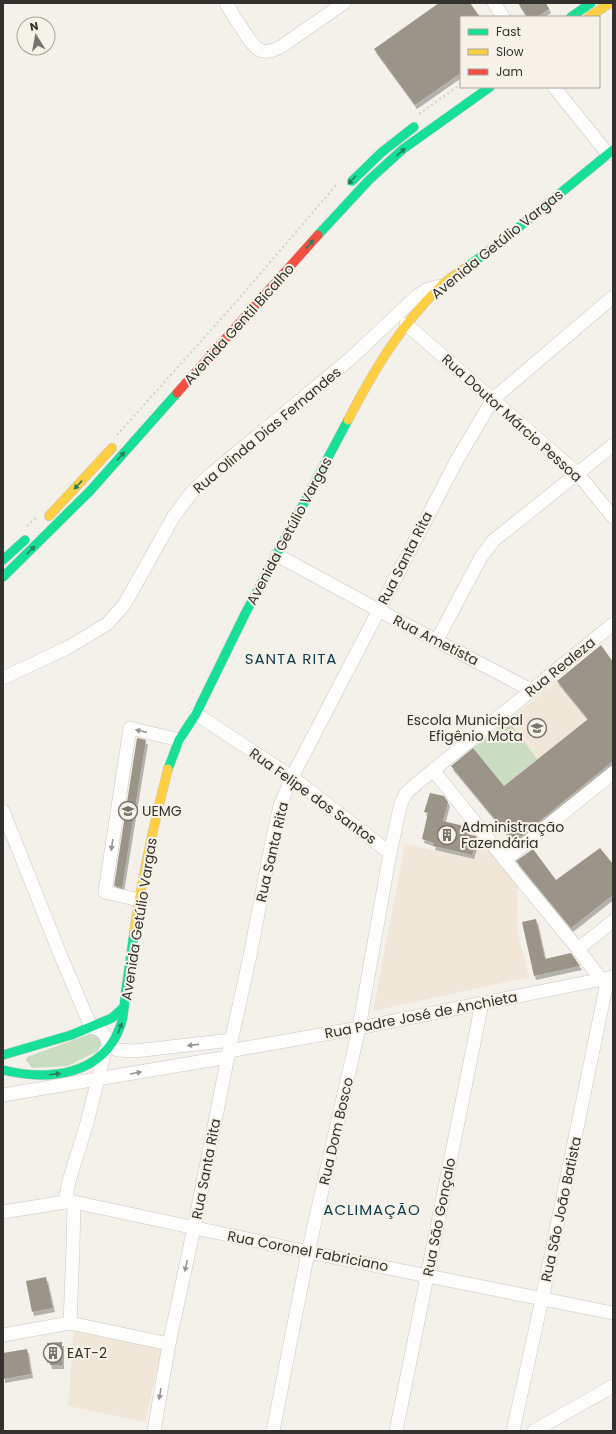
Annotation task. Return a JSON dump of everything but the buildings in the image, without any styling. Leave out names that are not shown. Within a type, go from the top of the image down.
[{"type":"street","points":[[226,3],[254,48],[266,52],[274,51],[282,46],[344,3]]},
{"type":"street","points":[[494,3],[502,16]]},
{"type":"street","points":[[572,16],[591,3]]},
{"type":"street","points":[[590,16],[610,3]]},
{"type":"street","name":"Avenida Gentil Bicalho","points":[[3,577],[90,491],[331,220],[369,180],[403,149],[489,88]]},
{"type":"street","points":[[555,88],[610,152]]},
{"type":"street","points":[[342,185],[419,118]]},
{"type":"street","name":"Avenida Getúlio Vargas","points":[[442,285],[497,245],[610,152]]},
{"type":"street","name":"Rua Olinda Dias Fernandes","points":[[3,678],[69,647],[107,624],[124,605],[174,516],[192,492],[210,475],[350,360],[407,316],[417,296],[428,289],[442,285]]},
{"type":"street","name":"Rua Santa Rita","points":[[154,1431],[169,1344],[280,806],[292,777],[378,610],[457,460],[493,399],[613,297]]},
{"type":"street","name":"Avenida Getúlio Vargas","points":[[3,1070],[30,1075],[55,1074],[86,1066],[101,1056],[116,1037],[122,1026],[139,900],[168,767],[179,740],[196,714],[245,614],[370,378],[407,316]]},
{"type":"street","name":"Rua Doutor Márcio Pessoa","points":[[407,316],[493,399],[578,474],[613,517]]},
{"type":"street","points":[[43,517],[116,440]]},
{"type":"street","points":[[438,640],[481,557],[494,540],[613,445]]},
{"type":"street","points":[[3,560],[27,532]]},
{"type":"street","name":"Rua Ametista","points":[[277,555],[531,690]]},
{"type":"street","name":"Rua Realeza","points":[[390,853],[401,803],[406,793],[613,624]]},
{"type":"street","name":"Rua Felipe dos Santos","points":[[196,714],[292,777],[390,853]]},
{"type":"street","points":[[139,900],[106,892],[130,728],[179,740]]},
{"type":"street","points":[[433,770],[608,985]]},
{"type":"street","points":[[505,860],[613,773]]},
{"type":"street","points":[[3,811],[60,954],[91,1026],[104,1032],[107,1036],[107,1048],[87,1123],[69,1181],[74,1248],[70,1323]]},
{"type":"street","name":"Rua Dom Bosco","points":[[273,1431],[308,1252],[359,1028],[390,853]]},
{"type":"street","points":[[578,948],[613,921]]},
{"type":"street","name":"Rua Padre José de Anchieta","points":[[3,1095],[98,1079],[230,1049],[359,1028],[482,1003],[608,985]]},
{"type":"street","name":"Rua São João Batista","points":[[513,1431],[608,985]]},
{"type":"street","name":"Rua São Gonçalo","points":[[396,1431],[482,1003]]},
{"type":"street","name":"Avenida Getúlio Vargas","points":[[3,1055],[71,1035],[112,1018],[124,1007]]},
{"type":"street","name":"Rua Padre José de Anchieta","points":[[107,1048],[135,1051],[230,1049]]},
{"type":"street","points":[[22,1050],[22,1062],[30,1075],[51,1088]]},
{"type":"street","name":"Rua Coronel Fabriciano","points":[[3,1212],[70,1202],[308,1252],[613,1313]]},
{"type":"street","points":[[3,1335],[70,1323],[169,1344]]},
{"type":"street","points":[[534,1431],[613,1386]]},
{"type":"path","points":[[419,118],[460,85]]},
{"type":"path","points":[[116,440],[236,302],[342,185]]},
{"type":"path","points":[[27,532],[43,517]]},
{"type":"shaded area","name":"Escola Municipal Efigênio Mota","points":[[557,681],[588,719],[504,786],[473,748]]},
{"type":"shaded area","points":[[477,837],[518,883],[517,929],[529,977],[373,1011],[405,844],[474,859]]},
{"type":"shaded area","points":[[74,1328],[162,1348],[145,1422],[68,1406]]},
{"type":"green space","points":[[508,720],[537,759],[504,786],[473,748]]},
{"type":"green space","points":[[95,1032],[101,1037],[102,1049],[68,1066],[32,1068],[26,1060],[27,1057]]},
{"type":"traffic: fast","points":[[572,16],[591,3]]},
{"type":"traffic: fast","points":[[318,235],[369,180],[403,149],[489,88]]},
{"type":"traffic: fast","points":[[352,181],[382,152],[414,127]]},
{"type":"traffic: fast","points":[[468,266],[497,245],[613,150]]},
{"type":"traffic: fast","points":[[3,577],[90,491],[177,393]]},
{"type":"traffic: fast","points":[[168,769],[179,740],[196,714],[245,614],[348,420]]},
{"type":"traffic: fast","points":[[3,560],[25,540]]},
{"type":"traffic: fast","points":[[3,1070],[38,1075],[55,1074],[72,1071],[87,1065],[100,1056],[112,1043],[120,1027],[123,1016],[134,933]]},
{"type":"traffic: fast","points":[[3,1055],[71,1035],[112,1018],[124,1007]]},
{"type":"traffic: slow","points":[[590,16],[610,3]]},
{"type":"traffic: slow","points":[[348,420],[367,384],[389,349],[413,316],[444,283],[468,266]]},
{"type":"traffic: slow","points":[[49,516],[112,448]]},
{"type":"traffic: slow","points":[[134,933],[149,851],[168,769]]},
{"type":"traffic: jam","points":[[177,393],[318,235]]},
{"type":"place","name":"Escola Municipal Efigênio Mota","points":[[537,728]]},
{"type":"place","name":"UEMG","points":[[128,811]]},
{"type":"place","name":"Administração Fazendária","points":[[447,835]]},
{"type":"place","name":"EAT-2","points":[[53,1353]]},
{"type":"district","name":"SANTA RITA","points":[[291,659]]},
{"type":"district","name":"ACLIMAÇÃO","points":[[372,1210]]}]
